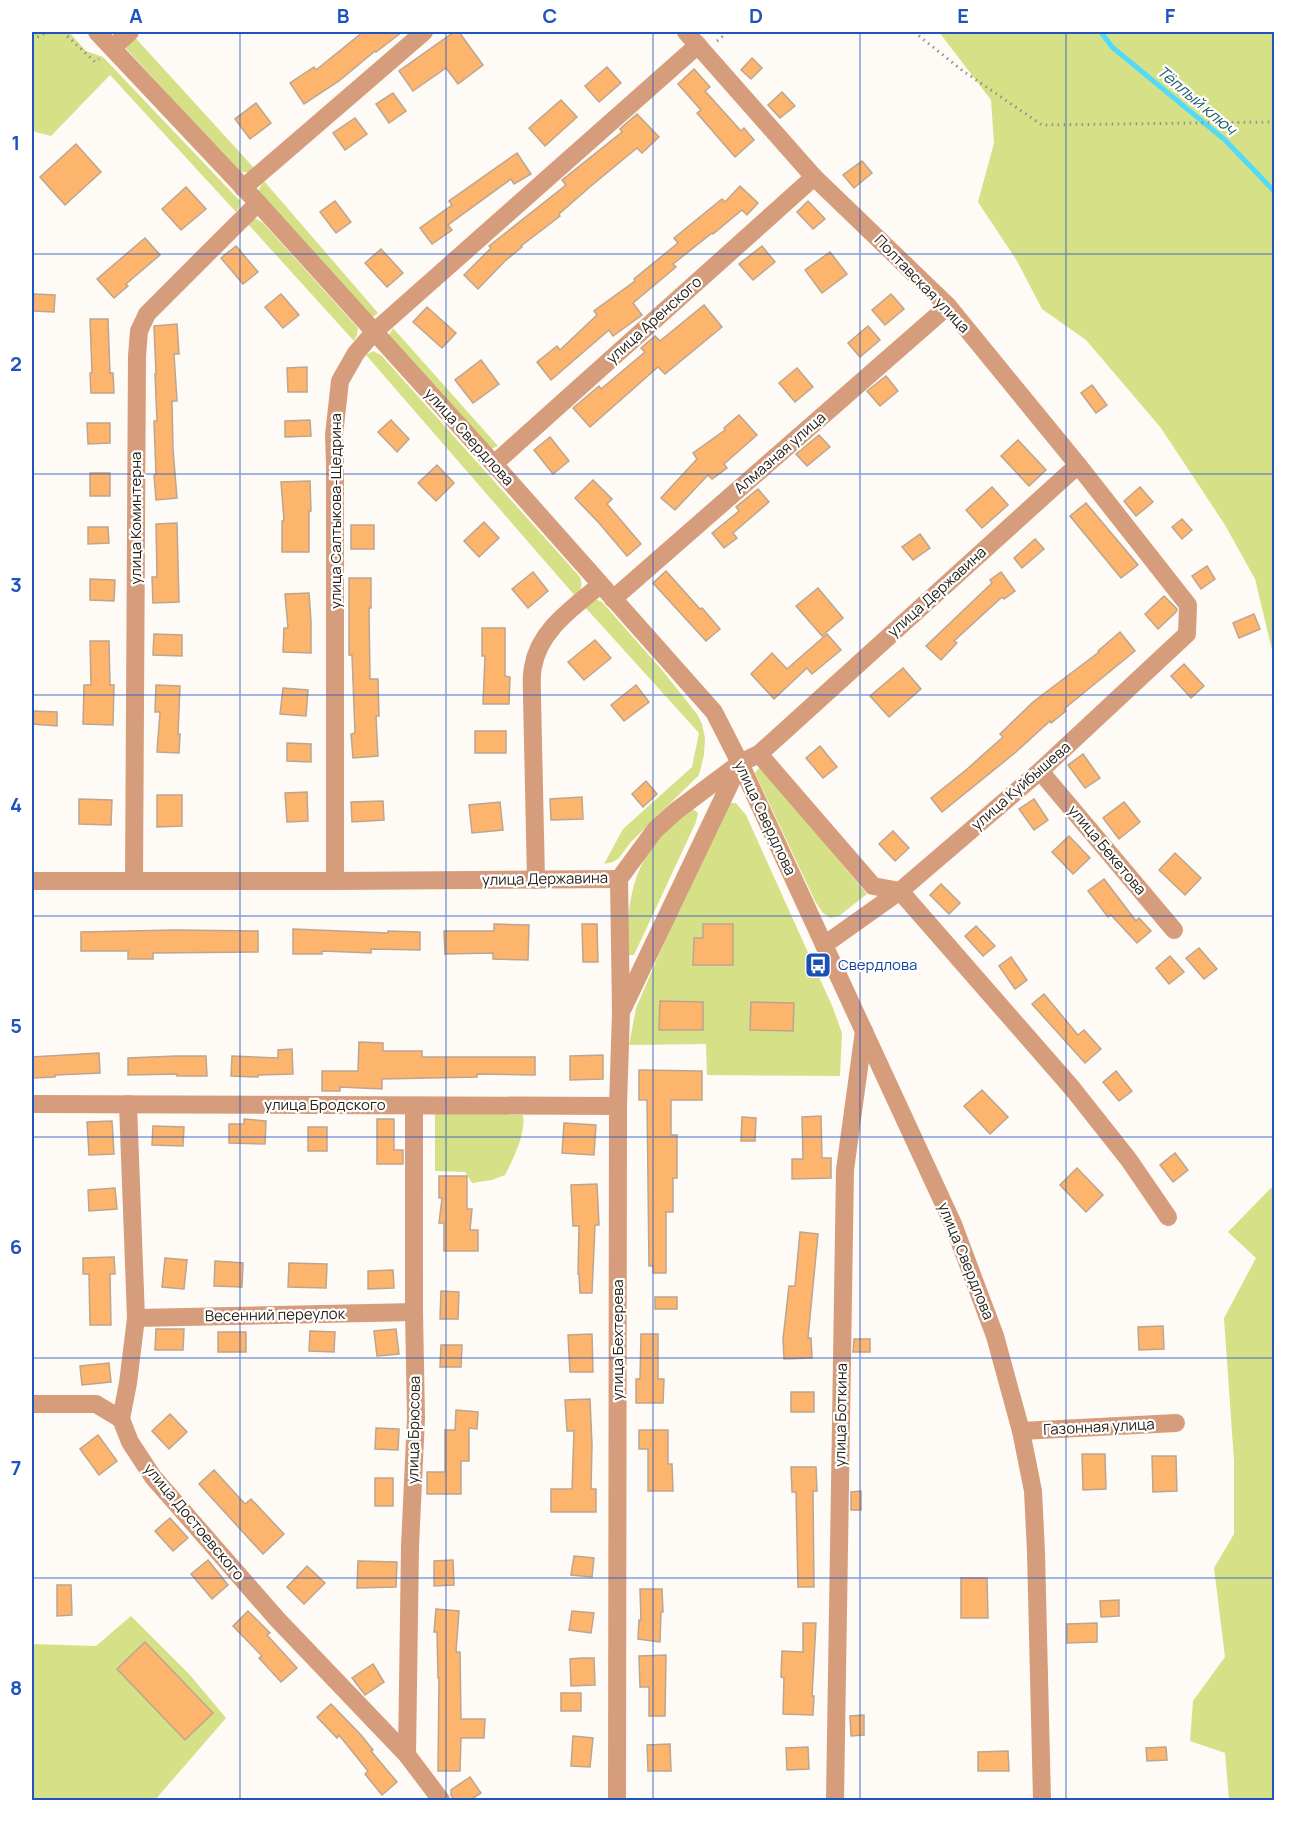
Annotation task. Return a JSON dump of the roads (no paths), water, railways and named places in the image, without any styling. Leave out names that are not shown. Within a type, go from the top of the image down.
[{"type":"street","name":"улица Свердлова","points":[[97,32],[258,203],[495,464],[714,712],[740,763],[957,1234],[995,1336],[1022,1431],[1033,1491],[1042,1800]]},
{"type":"street","points":[[112,48],[130,32]]},
{"type":"street","points":[[243,188],[424,32]]},
{"type":"street","name":"Полтавская улица","points":[[692,38],[814,177],[948,306],[1078,465],[1188,605]]},
{"type":"street","name":"улица Салтыкова-Щедрина","points":[[335,881],[334,435],[340,381],[356,353],[374,332],[692,38]]},
{"type":"street","name":"улица Аренского","points":[[495,464],[814,177]]},
{"type":"street","name":"улица Коминтерна","points":[[134,881],[139,331],[147,314],[258,203]]},
{"type":"street","name":"Алмазная улица","points":[[614,599],[948,306]]},
{"type":"street","name":"улица Державина","points":[[32,881],[619,879],[655,830],[676,811],[740,763],[759,754],[1078,465]]},
{"type":"street","points":[[536,880],[533,667],[541,642],[547,634],[559,620],[600,585]]},
{"type":"street","name":"улица Куйбышева","points":[[824,945],[900,891],[1040,771],[1187,634],[1188,605]]},
{"type":"street","points":[[759,754],[873,886],[900,891],[1072,1088],[1129,1160],[1168,1217]]},
{"type":"street","points":[[621,1012],[740,763]]},
{"type":"street","name":"улица Бекетова","points":[[1040,771],[1174,930]]},
{"type":"street","name":"улица Бехтерева","points":[[618,1800],[618,1106],[621,1012],[619,879]]},
{"type":"street","name":"улица Боткина","points":[[836,1800],[845,1170],[864,1031]]},
{"type":"street","name":"улица Бродского","points":[[32,1104],[618,1106]]},
{"type":"street","points":[[32,1404],[96,1404],[121,1419],[136,1318],[128,1104]]},
{"type":"street","name":"улица Брюсова","points":[[408,1755],[410,1546],[416,1418],[414,1106]]},
{"type":"street","name":"Весенний переулок","points":[[136,1318],[414,1312]]},
{"type":"street","name":"улица Достоевского","points":[[121,1419],[130,1442],[153,1477],[276,1619],[408,1755],[441,1800]]},
{"type":"street","name":"Газонная улица","points":[[1022,1431],[1176,1423]]},
{"type":"waterway","name":"Тёплый ключ","points":[[1101,32],[1112,47],[1225,140],[1274,191]]},
{"type":"place","name":"Свердлова","points":[[818,965]]}]
